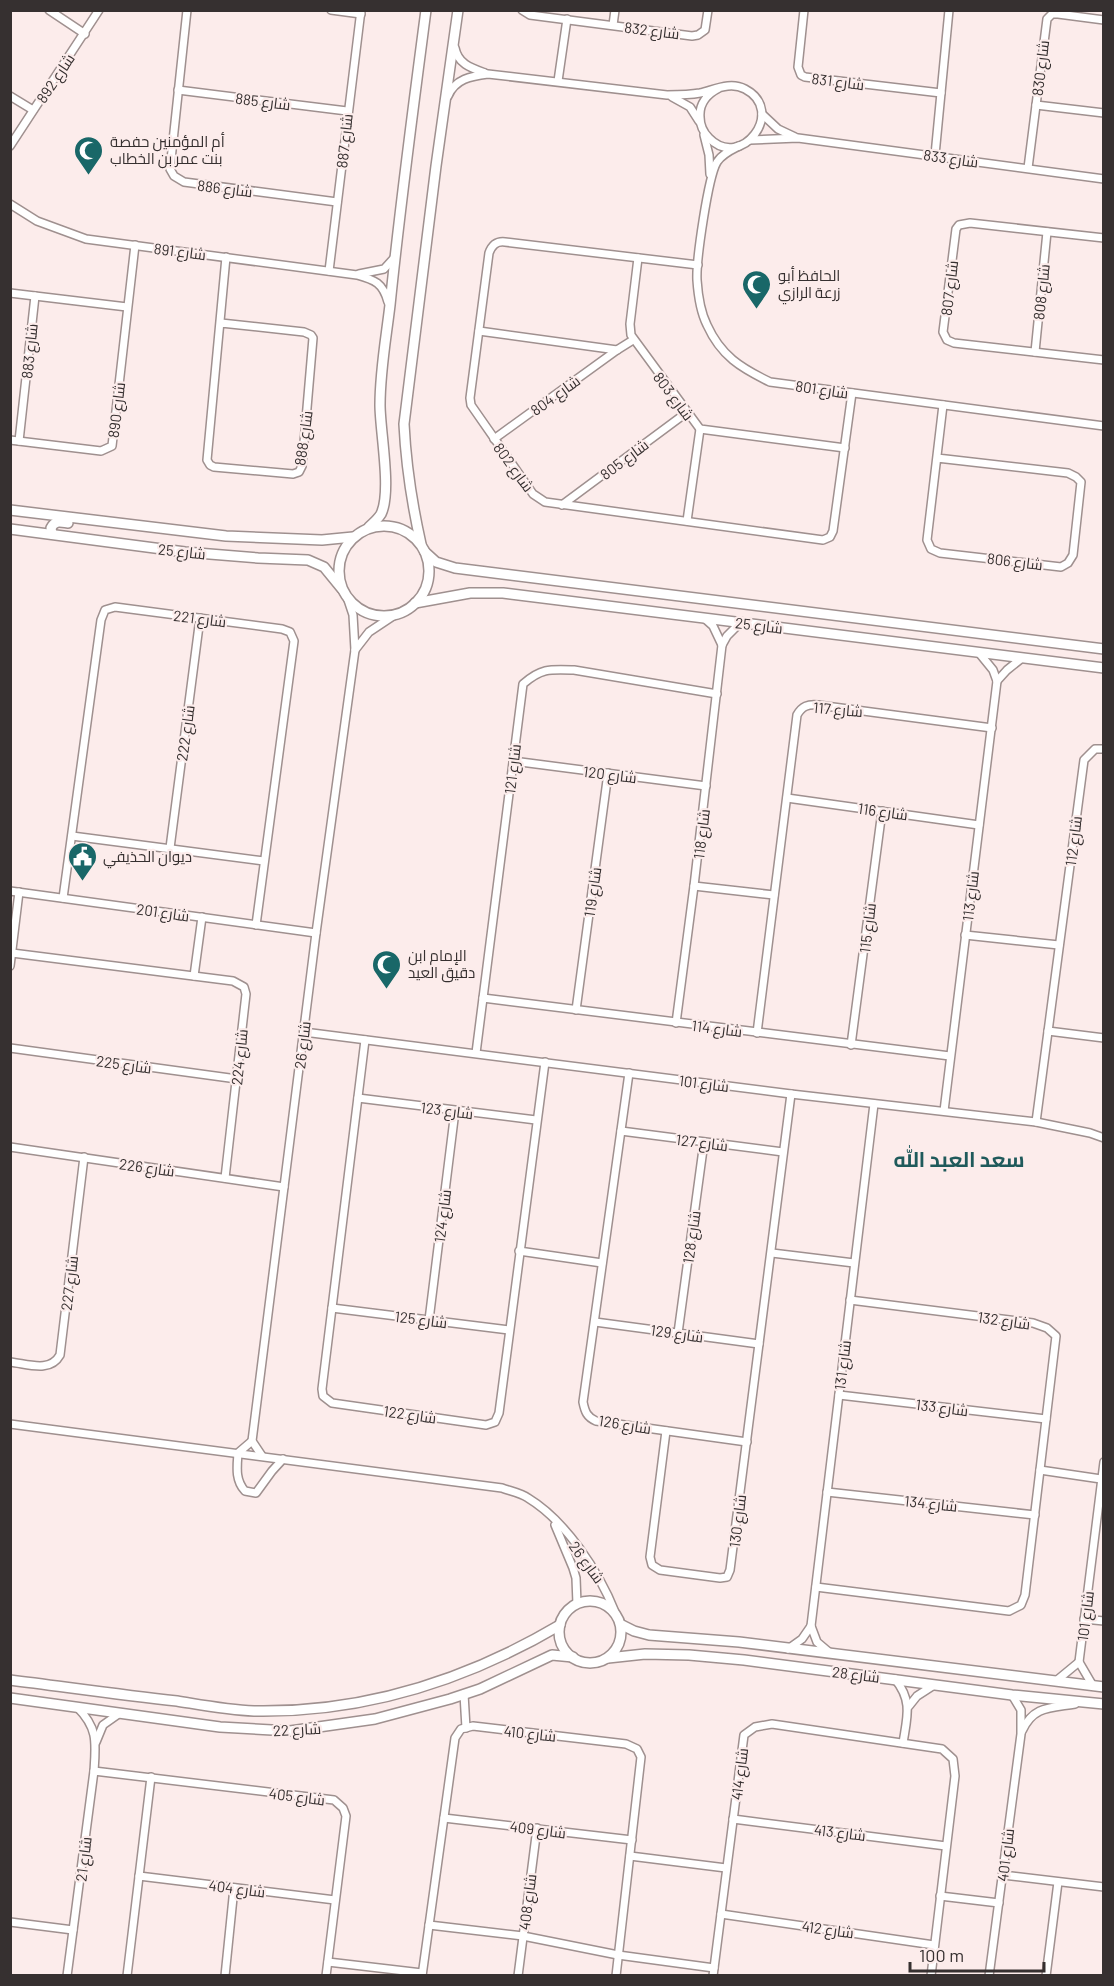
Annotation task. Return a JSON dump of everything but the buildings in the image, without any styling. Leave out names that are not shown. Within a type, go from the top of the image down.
[{"type":"street","points":[[50,10],[85,34]]},
{"type":"street","name":"شارع 892","points":[[10,147],[99,10]]},
{"type":"street","name":"شارع 886","points":[[187,10],[170,169],[174,176],[184,182],[337,202]]},
{"type":"street","points":[[331,10],[361,12]]},
{"type":"street","points":[[396,614],[382,616],[357,607],[344,593],[338,570],[342,552],[353,537],[369,527],[380,515],[384,506],[380,378],[426,10]]},
{"type":"street","points":[[355,650],[369,632],[416,603],[429,579],[429,565],[411,500],[404,424],[458,10]]},
{"type":"street","name":"شارع 832","points":[[522,10],[530,15],[698,35],[705,30],[708,10]]},
{"type":"street","name":"شارع 832","points":[[612,25],[615,10]]},
{"type":"street","name":"شارع 831","points":[[804,10],[798,67],[805,78],[941,93]]},
{"type":"street","points":[[934,155],[950,10]]},
{"type":"street","name":"شارع 887","points":[[329,271],[361,12]]},
{"type":"street","name":"شارع 830","points":[[1028,168],[1047,18],[1058,14],[1104,20]]},
{"type":"street","points":[[558,81],[567,19]]},
{"type":"street","points":[[454,38],[456,56],[466,66],[488,74]]},
{"type":"street","points":[[444,107],[456,83],[472,76],[488,74],[667,95],[693,94],[733,85],[747,90],[757,100],[762,114],[761,124],[750,141],[732,147],[718,144],[712,141],[690,107],[667,95]]},
{"type":"street","points":[[702,127],[699,117],[703,103],[707,96],[718,88]]},
{"type":"street","name":"شارع 885","points":[[178,90],[347,111]]},
{"type":"street","points":[[10,96],[33,110]]},
{"type":"street","name":"شارع 830","points":[[1036,105],[1104,113]]},
{"type":"street","name":"شارع 833","points":[[762,114],[778,129],[798,138]]},
{"type":"street","name":"شارع 801","points":[[702,127],[709,155],[710,183]]},
{"type":"street","name":"شارع 833","points":[[750,141],[798,138],[1104,179]]},
{"type":"street","name":"شارع 801","points":[[739,146],[721,157],[715,167],[710,183],[697,279],[700,303],[707,325],[721,349],[742,368],[770,382],[1104,426]]},
{"type":"street","name":"شارع 891","points":[[10,204],[38,221],[86,239],[357,274],[374,280],[385,290],[390,306]]},
{"type":"street","name":"شارع 807","points":[[1104,238],[970,223],[959,225],[956,229],[943,332],[947,340],[954,343],[1104,360]]},
{"type":"street","name":"شارع 808","points":[[1035,352],[1047,232]]},
{"type":"street","name":"شارع 802","points":[[698,265],[505,242],[495,244],[489,253],[470,398],[471,405],[533,494],[545,502],[823,540],[830,537],[833,531],[852,393]]},
{"type":"street","name":"شارع 890","points":[[10,440],[101,451],[112,446],[135,245]]},
{"type":"street","name":"شارع 888","points":[[220,323],[303,332],[310,334],[313,338],[302,466],[299,472],[292,474],[214,467],[208,463],[206,456],[226,257]]},
{"type":"street","name":"شارع 891","points":[[357,274],[384,269],[394,258]]},
{"type":"street","points":[[633,340],[630,324],[638,258]]},
{"type":"street","points":[[10,293],[127,307]]},
{"type":"street","name":"شارع 883","points":[[19,441],[35,296]]},
{"type":"street","points":[[479,331],[616,350]]},
{"type":"street","name":"شارع 804","points":[[494,440],[616,350],[633,340]]},
{"type":"street","name":"شارع 803","points":[[633,340],[699,429],[845,448]]},
{"type":"street","name":"شارع 806","points":[[937,458],[1068,473],[1076,477],[1081,482],[1073,555],[1068,563],[1061,567],[940,553],[931,549],[927,540],[943,405]]},
{"type":"street","name":"شارع 805","points":[[562,504],[686,412]]},
{"type":"street","points":[[687,521],[699,429]]},
{"type":"street","name":"شارع 25","points":[[10,510],[226,536],[322,540],[353,537]]},
{"type":"street","points":[[52,534],[51,528],[56,522],[141,533],[153,528]]},
{"type":"street","points":[[369,527],[388,525],[406,531],[423,548]]},
{"type":"street","name":"شارع 25","points":[[10,529],[185,552],[308,560],[324,567],[344,593]]},
{"type":"street","name":"شارع 25","points":[[423,548],[436,562],[455,568],[1104,649]]},
{"type":"street","name":"شارع 26","points":[[252,1441],[303,1032],[355,650],[353,615],[344,593]]},
{"type":"street","name":"شارع 25","points":[[416,603],[470,593],[503,593],[1104,668]]},
{"type":"street","name":"شارع 221","points":[[63,898],[102,614],[105,610],[115,607],[282,629],[293,636],[256,925]]},
{"type":"street","name":"شارع 222","points":[[170,848],[201,618]]},
{"type":"street","points":[[703,618],[713,626],[722,645]]},
{"type":"street","points":[[722,645],[727,636],[740,623]]},
{"type":"street","name":"شارع 118","points":[[676,1023],[722,645]]},
{"type":"street","points":[[980,654],[993,670],[997,681],[1022,658]]},
{"type":"street","name":"شارع 121","points":[[476,1053],[523,684],[535,673],[553,669],[574,670],[717,694]]},
{"type":"street","name":"شارع 113","points":[[944,1112],[997,681]]},
{"type":"street","name":"شارع 117","points":[[757,1033],[797,715],[801,709],[818,705],[992,728]]},
{"type":"street","name":"شارع 112","points":[[1036,1122],[1084,760],[1095,749],[1104,749]]},
{"type":"street","name":"شارع 120","points":[[513,761],[706,786]]},
{"type":"street","name":"شارع 119","points":[[576,1010],[608,773]]},
{"type":"street","name":"شارع 116","points":[[787,798],[979,825]]},
{"type":"street","name":"شارع 115","points":[[851,1045],[882,811]]},
{"type":"street","points":[[72,836],[264,861]]},
{"type":"street","points":[[694,886],[774,895]]},
{"type":"street","name":"شارع 201","points":[[10,891],[316,933]]},
{"type":"street","points":[[10,966],[20,892]]},
{"type":"street","points":[[194,976],[202,917]]},
{"type":"street","points":[[965,935],[1059,945]]},
{"type":"street","name":"شارع 224","points":[[12,953],[233,981],[244,987],[246,994],[225,1178]]},
{"type":"street","name":"شارع 114","points":[[483,998],[950,1056]]},
{"type":"street","points":[[1048,1031],[1104,1038]]},
{"type":"street","name":"شارع 101","points":[[303,1032],[791,1094],[1036,1122],[1104,1138]]},
{"type":"street","name":"شارع 122","points":[[365,1040],[322,1389],[323,1396],[332,1403],[486,1425],[495,1422],[499,1413],[545,1062]]},
{"type":"street","name":"شارع 225","points":[[10,1048],[237,1079]]},
{"type":"street","name":"شارع 126","points":[[629,1073],[583,1402],[587,1415],[596,1421],[747,1442]]},
{"type":"street","name":"شارع 130","points":[[666,1431],[651,1562],[655,1568],[724,1578],[730,1574],[791,1094]]},
{"type":"street","name":"شارع 123","points":[[358,1098],[536,1120]]},
{"type":"street","name":"شارع 131","points":[[811,1626],[874,1104]]},
{"type":"street","name":"شارع 124","points":[[429,1320],[455,1111]]},
{"type":"street","name":"شارع 127","points":[[621,1131],[783,1152]]},
{"type":"street","name":"شارع 128","points":[[678,1333],[704,1142]]},
{"type":"street","name":"شارع 226","points":[[10,1147],[284,1187]]},
{"type":"street","name":"شارع 227","points":[[10,1362],[46,1366],[57,1361],[60,1355],[84,1157]]},
{"type":"street","points":[[519,1251],[603,1263]]},
{"type":"street","points":[[772,1253],[854,1263]]},
{"type":"street","name":"شارع 132","points":[[816,1587],[1009,1611],[1021,1605],[1025,1595],[1035,1515],[1056,1336],[1047,1328],[1033,1323],[850,1300]]},
{"type":"street","name":"شارع 125","points":[[332,1308],[509,1330]]},
{"type":"street","name":"شارع 129","points":[[595,1322],[759,1344]]},
{"type":"street","name":"شارع 133","points":[[839,1395],[1046,1419]]},
{"type":"street","name":"شارع 26","points":[[10,1424],[502,1488],[527,1497],[552,1517],[583,1553],[605,1587],[615,1612]]},
{"type":"street","points":[[262,1456],[252,1441],[238,1453],[239,1483],[245,1491],[253,1493],[259,1490],[283,1459]]},
{"type":"street","name":"شارع 101","points":[[1093,1686],[1079,1662],[1104,1462]]},
{"type":"street","points":[[1040,1470],[1101,1479]]},
{"type":"street","name":"شارع 134","points":[[827,1492],[1035,1515]]},
{"type":"street","name":"شارع 26","points":[[552,1517],[576,1578],[577,1604]]},
{"type":"street","points":[[591,1601],[604,1604],[615,1612],[621,1625],[621,1639],[615,1652],[608,1658],[591,1663],[577,1660],[566,1652],[560,1639],[560,1625],[566,1612],[577,1604],[591,1601]]},
{"type":"street","points":[[1084,1619],[1104,1622]]},
{"type":"street","name":"شارع 22","points":[[10,1680],[243,1710],[289,1710],[329,1706],[366,1701],[443,1681],[480,1667],[560,1625]]},
{"type":"street","name":"شارع 28","points":[[621,1625],[634,1632],[649,1635],[739,1642],[1104,1687]]},
{"type":"street","points":[[788,1649],[802,1639],[811,1626]]},
{"type":"street","points":[[811,1626],[818,1642],[832,1654]]},
{"type":"street","name":"شارع 28","points":[[608,1658],[645,1654],[744,1660],[1012,1695],[1104,1704]]},
{"type":"street","name":"شارع 22","points":[[10,1698],[220,1727],[290,1731],[375,1719],[464,1694],[552,1655],[573,1658]]},
{"type":"street","name":"شارع 101","points":[[1055,1682],[1079,1662]]},
{"type":"street","points":[[895,1679],[903,1689],[909,1706],[903,1743]]},
{"type":"street","points":[[909,1706],[917,1696],[935,1684]]},
{"type":"street","points":[[328,1962],[422,1974],[455,1738],[461,1729],[466,1728],[464,1694]]},
{"type":"street","name":"شارع 401","points":[[989,1976],[1021,1734],[1021,1710],[1012,1695]]},
{"type":"street","points":[[1021,1734],[1026,1722],[1033,1714],[1041,1710],[1086,1702]]},
{"type":"street","name":"شارع 21","points":[[67,1976],[96,1742],[93,1727],[76,1706]]},
{"type":"street","points":[[96,1742],[104,1725],[122,1712]]},
{"type":"street","name":"شارع 414","points":[[713,1972],[744,1735],[756,1727],[772,1725],[942,1749],[953,1759],[955,1776],[931,1976]]},
{"type":"street","name":"شارع 410","points":[[466,1728],[473,1726],[626,1743],[637,1749],[641,1757],[616,1976]]},
{"type":"street","name":"شارع 405","points":[[94,1771],[334,1800],[343,1808],[346,1816],[326,1976]]},
{"type":"street","points":[[127,1976],[151,1777]]},
{"type":"street","name":"شارع 409","points":[[444,1818],[632,1840]]},
{"type":"street","name":"شارع 413","points":[[733,1819],[946,1846]]},
{"type":"street","name":"شارع 408","points":[[518,1976],[537,1828]]},
{"type":"street","points":[[630,1856],[726,1868]]},
{"type":"street","points":[[1003,1875],[1104,1887]]},
{"type":"street","name":"شارع 404","points":[[139,1876],[335,1900]]},
{"type":"street","points":[[1046,1976],[1058,1882]]},
{"type":"street","points":[[225,1976],[234,1888]]},
{"type":"street","points":[[940,1896],[999,1903]]},
{"type":"street","name":"شارع 412","points":[[721,1914],[934,1945]]},
{"type":"street","points":[[10,1922],[73,1930]]},
{"type":"street","points":[[429,1925],[523,1936],[713,1972]]},
{"type":"place","name":"أم المؤمنين حفصة بنت عمر بن الخطاب","points":[[89,176]]},
{"type":"place","name":"الحافظ أبو زرعة الرازي","points":[[757,310]]},
{"type":"place","name":"ديوان الحذيفي","points":[[82,882]]},
{"type":"place","name":"الإمام ابن دقيق العيد","points":[[387,990]]},
{"type":"district","name":"سعد العبد الله","points":[[959,1158]]}]
